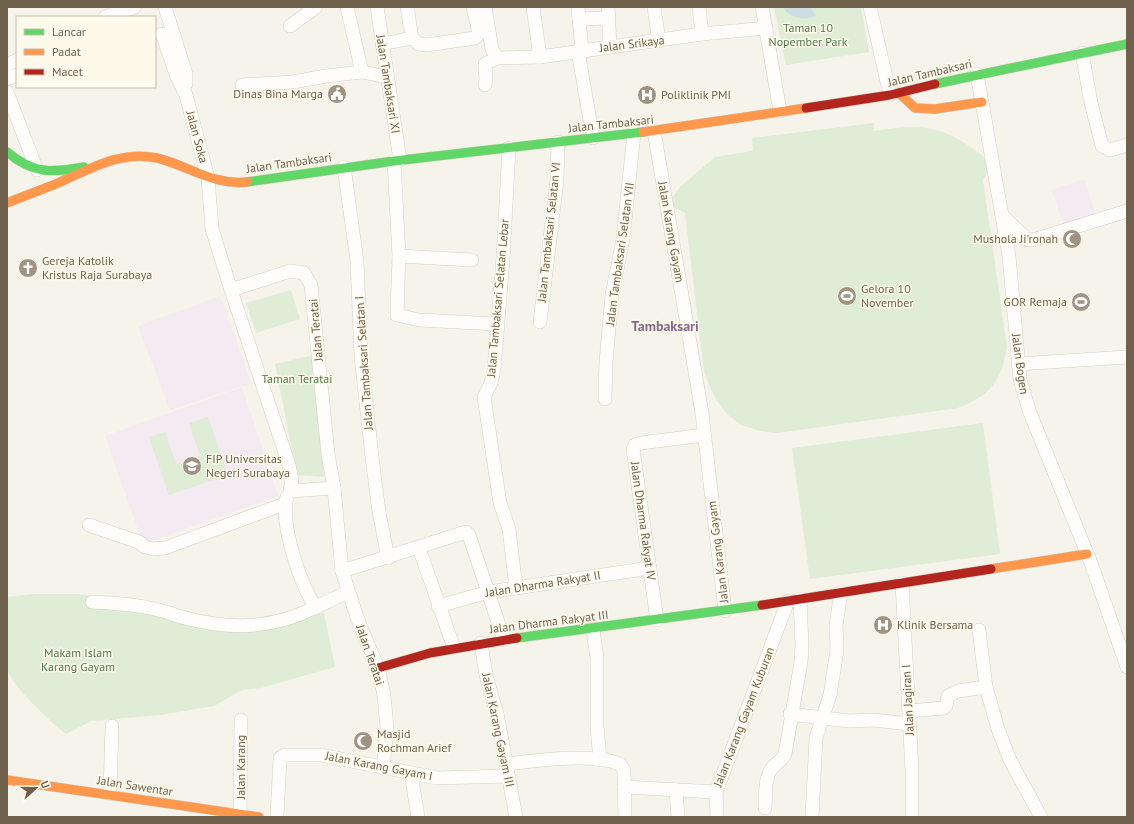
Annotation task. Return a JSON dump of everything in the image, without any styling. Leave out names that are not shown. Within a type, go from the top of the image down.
[{"type":"main road","name":"Jalan Tambaksari","points":[[36,170],[49,172],[99,164],[132,155],[145,155],[169,162],[208,178],[244,182],[397,160],[654,131],[780,112],[894,94],[977,74],[1127,44]]},
{"type":"main road","points":[[894,94],[915,108],[935,109],[982,102]]},
{"type":"main road","points":[[7,152],[25,166],[36,170]]},
{"type":"main road","name":"Jalan Tambaksari","points":[[7,203],[58,183],[99,164]]},
{"type":"main road","name":"Jalan Karang Gayam","points":[[725,611],[1087,554]]},
{"type":"main road","name":"Jalan Dharma Rakyat III","points":[[378,668],[430,652],[482,643],[593,630],[725,611]]},
{"type":"main road","name":"Jalan Sawentar","points":[[7,780],[259,817]]},
{"type":"street","points":[[108,16],[135,7]]},
{"type":"street","name":"Jalan Soka","points":[[165,7],[163,33],[177,77],[186,95],[208,178]]},
{"type":"street","points":[[290,26],[316,7]]},
{"type":"street","points":[[347,7],[362,72]]},
{"type":"street","name":"Jalan Tambaksari XI","points":[[377,7],[397,160],[399,256],[396,315],[419,320],[497,324]]},
{"type":"street","points":[[407,7],[412,38],[419,44],[427,45],[475,38],[479,33],[473,7]]},
{"type":"street","points":[[485,7],[492,49],[497,58],[485,64],[485,85]]},
{"type":"street","points":[[533,7],[540,57]]},
{"type":"street","points":[[654,7],[658,41]]},
{"type":"street","points":[[699,7],[702,34]]},
{"type":"street","points":[[762,7],[780,112]]},
{"type":"street","points":[[870,7],[894,94]]},
{"type":"street","points":[[593,138],[580,51],[578,13],[608,12],[610,47]]},
{"type":"street","name":"Jalan Srikaya","points":[[497,58],[540,57],[702,34],[766,28]]},
{"type":"street","points":[[382,44],[412,38]]},
{"type":"street","points":[[1082,53],[1091,103],[1102,146],[1110,150],[1127,145]]},
{"type":"street","points":[[7,65],[16,60]]},
{"type":"street","points":[[242,85],[293,82],[326,76],[362,72],[387,77]]},
{"type":"street","name":"Jalan Bogen","points":[[977,74],[1009,256],[1020,380],[1030,413],[1123,639],[1127,667]]},
{"type":"street","points":[[7,92],[36,170]]},
{"type":"street","name":"Jalan Karang Gayam","points":[[654,131],[704,435],[725,611]]},
{"type":"street","name":"Jalan Tambaksari Selatan VII","points":[[605,399],[610,306],[624,232],[634,133]]},
{"type":"street","name":"Jalan Tambaksari Selatan VI","points":[[540,322],[557,180],[558,142]]},
{"type":"street","name":"Jalan Tambaksari Selatan Lebar","points":[[509,148],[503,259],[493,377],[484,397],[500,503],[509,529],[516,588]]},
{"type":"street","name":"Jalan Tambaksari Selatan I","points":[[344,167],[357,260],[361,356],[378,512],[388,558]]},
{"type":"street","points":[[208,178],[212,229],[289,465],[292,480],[290,491],[284,504],[286,526],[300,576],[309,599],[316,608]]},
{"type":"street","points":[[1002,216],[1028,240],[1033,240],[1127,211]]},
{"type":"street","points":[[399,256],[472,260]]},
{"type":"street","name":"Jalan Teratai","points":[[231,290],[290,271],[298,271],[308,277],[311,285],[328,454],[334,488],[342,571],[348,592],[378,668],[384,695],[386,729],[383,768]]},
{"type":"street","points":[[1018,364],[1127,357]]},
{"type":"street","name":"Jalan Dharma Rakyat IV","points":[[657,620],[634,447],[641,443],[704,435]]},
{"type":"street","points":[[290,491],[334,488]]},
{"type":"street","points":[[89,525],[139,542],[145,547],[153,549],[165,548],[284,504]]},
{"type":"street","points":[[342,571],[388,558],[464,532],[468,533],[504,640]]},
{"type":"street","points":[[419,548],[438,606],[454,648]]},
{"type":"street","name":"Jalan Dharma Rakyat II","points":[[438,606],[489,592],[650,568]]},
{"type":"street","name":"Jalan Jagiran I","points":[[902,582],[912,817]]},
{"type":"street","points":[[92,602],[130,604],[210,623],[250,625],[284,621],[316,608],[348,592]]},
{"type":"street","points":[[812,817],[815,745],[817,731],[830,695],[836,660],[836,625],[842,592]]},
{"type":"street","points":[[765,808],[768,778],[771,770],[784,758],[790,714],[798,679],[802,646],[794,600]]},
{"type":"street","name":"Jalan Karang Gayam Kuburan","points":[[624,788],[716,792],[794,600]]},
{"type":"street","points":[[593,630],[597,658],[597,726],[600,760]]},
{"type":"street","points":[[979,630],[986,687],[994,719],[1005,748],[1041,817]]},
{"type":"street","name":"Jalan Karang Gayam III","points":[[482,643],[486,675],[497,714],[516,817]]},
{"type":"street","points":[[908,711],[944,708],[946,706],[948,696],[951,693],[986,687]]},
{"type":"street","points":[[790,714],[823,716],[849,721],[874,720],[909,724]]},
{"type":"street","name":"Jalan Karang","points":[[240,814],[241,720]]},
{"type":"street","points":[[110,794],[112,726]]},
{"type":"street","name":"Jalan Karang Gayam I","points":[[277,817],[280,762],[281,757],[285,755],[321,755],[353,760],[411,774],[455,779],[508,770],[543,760],[600,760],[623,765],[624,788]]},
{"type":"street","points":[[411,774],[418,817]]},
{"type":"street","points":[[624,788],[625,817]]},
{"type":"street","points":[[676,790],[678,817]]},
{"type":"street","points":[[716,792],[716,817]]},
{"type":"shaded area","points":[[810,7],[816,16],[811,18],[798,18],[783,8]]},
{"type":"shaded area","points":[[1084,179],[1096,215],[1064,226],[1052,190]]},
{"type":"shaded area","points":[[220,296],[251,383],[170,410],[138,326]]},
{"type":"shaded area","name":"FIP Universitas Negeri Surabaya","points":[[242,387],[278,496],[143,544],[105,436]]},
{"type":"green space","name":"Taman 10 Nopember Park","points":[[774,7],[861,7],[869,52],[786,65]]},
{"type":"green space","name":"Gelora 10 November","points":[[874,123],[874,131],[914,127],[936,130],[967,144],[993,166],[983,180],[1007,347],[1002,369],[992,386],[986,392],[978,398],[958,408],[777,433],[760,431],[741,425],[727,414],[717,401],[704,371],[685,213],[668,204],[680,187],[715,157],[753,151],[752,138]]},
{"type":"green space","points":[[291,290],[300,319],[256,333],[246,303]]},
{"type":"green space","name":"Taman Teratai","points":[[314,355],[324,477],[297,475],[275,364]]},
{"type":"green space","points":[[208,417],[228,475],[169,495],[149,437],[165,432],[176,464],[200,456],[189,423]]},
{"type":"green space","points":[[983,423],[1000,554],[810,579],[792,448]]},
{"type":"green space","name":"Makam Islam Karang Gayam","points":[[34,594],[80,594],[118,604],[235,629],[271,614],[275,624],[324,613],[335,667],[261,688],[242,690],[214,706],[161,715],[91,721],[66,734],[42,713],[23,693],[10,675],[7,668],[7,597]]},
{"type":"traffic: fast","points":[[935,84],[1127,44]]},
{"type":"traffic: fast","points":[[247,182],[394,161],[643,132]]},
{"type":"traffic: fast","points":[[7,152],[16,159],[34,168],[43,170],[52,171],[84,167]]},
{"type":"traffic: fast","points":[[517,638],[762,605]]},
{"type":"traffic: slow","points":[[899,93],[915,108],[935,109],[982,102]]},
{"type":"traffic: slow","points":[[643,132],[806,108]]},
{"type":"traffic: slow","points":[[7,203],[106,162],[131,157],[144,156],[157,158],[223,181],[247,182]]},
{"type":"traffic: slow","points":[[991,569],[1087,554]]},
{"type":"traffic: slow","points":[[7,780],[259,817]]},
{"type":"traffic: jam","points":[[806,108],[890,95],[935,84]]},
{"type":"traffic: jam","points":[[762,605],[991,569]]},
{"type":"traffic: jam","points":[[378,668],[430,653],[517,638]]},
{"type":"place","name":"Dinas Bina Marga","points":[[337,94]]},
{"type":"place","name":"Poliklinik PMI","points":[[647,95]]},
{"type":"place","name":"Mushola Ji'ronah","points":[[1072,239]]},
{"type":"place","name":"Gereja Katolik Kristus Raja Surabaya","points":[[28,268]]},
{"type":"place","name":"Gelora 10 November","points":[[847,296]]},
{"type":"place","name":"GOR Remaja","points":[[1081,302]]},
{"type":"place","name":"FIP Universitas Negeri Surabaya","points":[[192,466]]},
{"type":"place","name":"Klinik Bersama","points":[[883,625]]},
{"type":"place","name":"Masjid Rochman Arief","points":[[363,741]]},
{"type":"district","name":"Tambaksari","points":[[665,326]]}]
